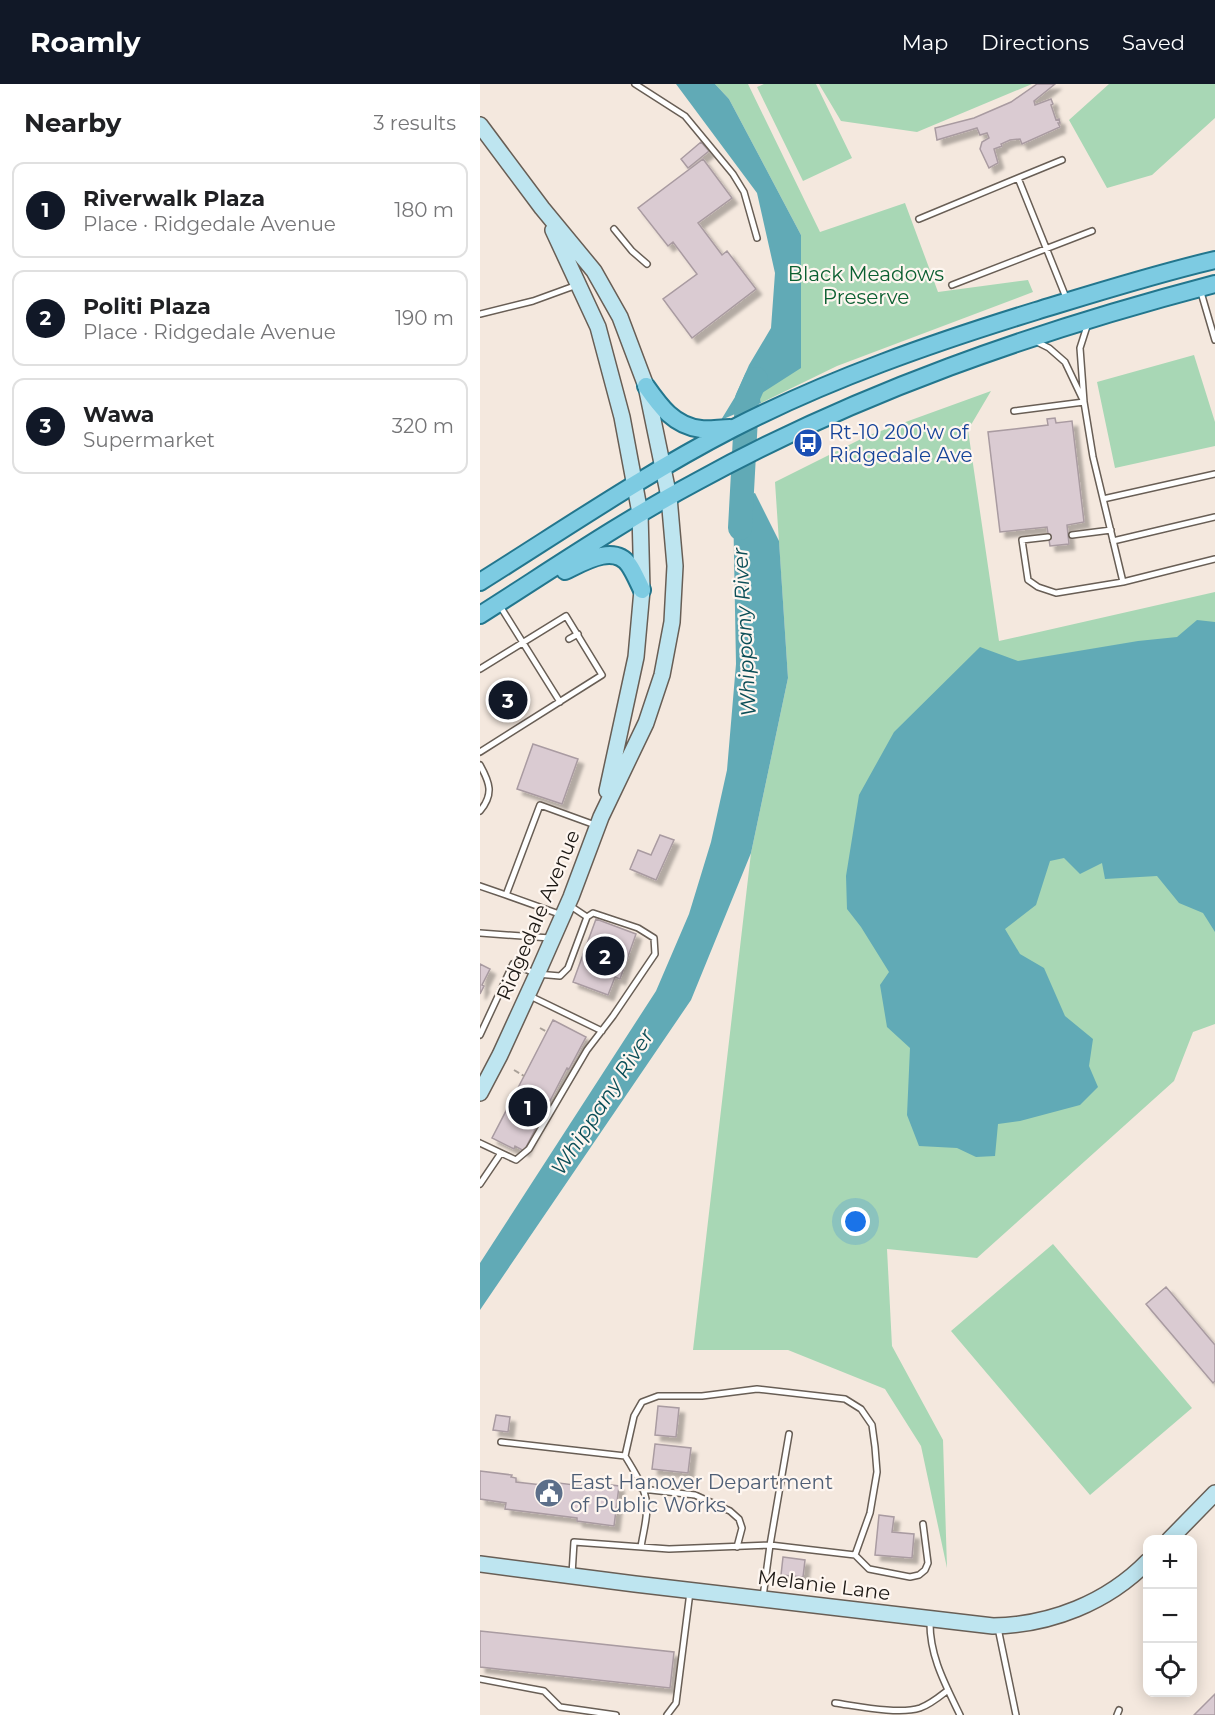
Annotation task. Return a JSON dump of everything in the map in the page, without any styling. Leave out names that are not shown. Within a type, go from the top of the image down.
[{"type":"main road","points":[[480,125],[542,208]]},
{"type":"main road","name":"Ridgedale Avenue","points":[[542,208],[598,327],[612,378],[640,513],[642,590],[636,657],[599,822]]},
{"type":"main road","name":"Ridgedale Avenue","points":[[480,1093],[566,910],[599,822],[646,723],[662,675],[672,622],[675,566],[669,496],[646,386],[624,328],[594,271],[542,208]]},
{"type":"main road","points":[[480,582],[663,467],[734,428],[806,394],[893,358],[1068,302],[1215,260]]},
{"type":"main road","points":[[480,615],[669,496],[810,424],[881,392],[956,364],[1031,338],[1208,286]]},
{"type":"main road","points":[[646,386],[663,411],[680,423],[700,429],[734,428]]},
{"type":"main road","points":[[541,576],[561,573],[600,555],[618,556],[628,562],[642,590]]},
{"type":"main road","points":[[1173,1535],[1215,1492]]},
{"type":"main road","name":"Melanie Lane","points":[[480,1563],[972,1625],[998,1626],[1034,1622],[1069,1612],[1117,1587],[1143,1566]]},
{"type":"lane","points":[[635,84],[685,116],[733,174],[744,192],[757,238]]},
{"type":"lane","points":[[920,219],[1062,159]]},
{"type":"lane","points":[[1018,178],[1068,302]]},
{"type":"lane","points":[[614,229],[632,252],[647,264]]},
{"type":"lane","points":[[952,285],[1092,231]]},
{"type":"lane","points":[[480,314],[532,301],[579,285]]},
{"type":"lane","points":[[1208,286],[1214,336]]},
{"type":"lane","points":[[1088,321],[1080,348],[1084,402],[1093,457],[1123,582]]},
{"type":"lane","points":[[1031,338],[1049,348],[1065,362],[1084,402]]},
{"type":"lane","points":[[1014,411],[1084,402]]},
{"type":"lane","points":[[1103,499],[1215,474]]},
{"type":"lane","points":[[1113,541],[1215,517]]},
{"type":"lane","points":[[1072,535],[1111,530]]},
{"type":"lane","points":[[1048,537],[1022,540],[1028,580],[1038,587],[1056,593],[1123,582],[1215,560]]},
{"type":"lane","points":[[499,603],[560,702]]},
{"type":"lane","points":[[480,669],[566,616],[602,675],[480,752]]},
{"type":"lane","points":[[569,639],[578,634]]},
{"type":"lane","points":[[582,659],[590,655]]},
{"type":"lane","points":[[534,660],[541,656]]},
{"type":"lane","points":[[547,681],[554,676]]},
{"type":"lane","points":[[480,765],[490,790],[487,803],[480,811]]},
{"type":"lane","points":[[506,895],[540,806],[599,822]]},
{"type":"lane","points":[[480,886],[587,917]]},
{"type":"lane","points":[[480,1035],[513,964],[537,974],[560,976],[568,968],[587,917],[593,913],[638,928],[654,938],[655,954],[587,1050],[529,1149],[516,1160],[480,1143]]},
{"type":"lane","points":[[480,933],[553,938]]},
{"type":"lane","points":[[527,995],[602,1031]]},
{"type":"lane","points":[[480,1184],[501,1153]]},
{"type":"lane","points":[[640,1547],[646,1500],[625,1456],[634,1416],[642,1402],[658,1396],[702,1396],[758,1389],[845,1399],[861,1409],[872,1425],[877,1472],[870,1513],[855,1555]]},
{"type":"lane","points":[[763,1599],[789,1434]]},
{"type":"lane","points":[[501,1442],[625,1456]]},
{"type":"lane","points":[[642,1490],[695,1495],[730,1511],[739,1519],[742,1528],[737,1547]]},
{"type":"lane","points":[[572,1576],[574,1542],[669,1549],[770,1545],[855,1555],[869,1569],[910,1577],[919,1575],[928,1563],[923,1524]]},
{"type":"lane","points":[[667,1715],[676,1703],[690,1590]]},
{"type":"lane","points":[[930,1618],[929,1636],[932,1652],[960,1715]]},
{"type":"lane","points":[[998,1626],[1016,1715]]},
{"type":"lane","points":[[480,1679],[544,1691],[560,1707],[616,1715]]},
{"type":"lane","points":[[835,1703],[888,1710],[917,1709],[931,1703],[948,1690]]},
{"type":"path","points":[[540,1028],[547,1032]]},
{"type":"path","points":[[514,1070],[524,1076]]},
{"type":"green space","name":"Black Meadows Preserve","points":[[715,84],[748,84],[820,232],[905,203],[938,292],[1028,280],[1033,292],[837,366],[761,403],[759,396],[801,235],[729,99]]},
{"type":"green space","points":[[764,84],[816,84],[852,158],[803,181],[757,87]]},
{"type":"green space","points":[[819,84],[1032,84],[917,132],[841,121]]},
{"type":"green space","points":[[1109,84],[1215,84],[1215,118],[1152,175],[1107,188],[1069,120]]},
{"type":"green space","points":[[1194,355],[1215,422],[1215,446],[1115,468],[1097,382]]},
{"type":"green space","points":[[991,391],[968,430],[999,641],[1215,592],[1215,1024],[1193,1032],[1174,1081],[977,1258],[887,1249],[892,1346],[943,1440],[947,1568],[921,1446],[885,1389],[788,1350],[693,1350],[751,853],[788,678],[775,482],[867,436]]},
{"type":"green space","points":[[1053,1244],[1192,1408],[1090,1495],[951,1331]]},
{"type":"water","points":[[676,84],[715,84],[729,99],[801,235],[801,368],[759,395],[761,403],[721,420],[771,328],[775,273],[757,193]]},
{"type":"water","points":[[755,493],[779,541],[788,678],[751,853],[691,1000],[480,1310],[480,1263],[656,991],[689,914],[711,842],[727,770],[736,664],[733,501]]},
{"type":"water","points":[[1197,620],[1215,622],[1215,932],[1203,913],[1179,903],[1157,876],[1105,879],[1102,863],[1080,874],[1064,858],[1050,861],[1036,905],[1005,929],[1020,954],[1044,968],[1065,1016],[1093,1039],[1089,1066],[1098,1087],[1080,1105],[1020,1121],[998,1124],[995,1156],[976,1157],[957,1148],[919,1146],[907,1115],[910,1048],[887,1027],[880,985],[889,972],[847,909],[846,876],[859,795],[894,732],[980,647],[1018,661],[1138,641],[1177,637]]},
{"type":"building","points":[[1037,84],[1055,84],[1034,101],[1035,105],[1051,99],[1053,104],[1051,105],[1056,120],[1059,119],[1060,127],[1022,144],[1020,139],[1001,144],[1002,146],[994,149],[998,163],[989,168],[980,149],[982,142],[989,138],[987,133],[980,135],[977,128],[937,140],[935,128],[974,118],[1011,102]]},
{"type":"building","points":[[701,142],[709,151],[688,168],[681,159]]},
{"type":"building","points":[[703,159],[732,198],[698,223],[722,255],[727,251],[756,289],[692,338],[663,299],[697,274],[673,242],[668,246],[638,208]]},
{"type":"building","points":[[1055,418],[1056,423],[1072,421],[1084,522],[1067,525],[1069,544],[1050,546],[1047,527],[1000,532],[988,432],[1048,425],[1047,419]]},
{"type":"building","points":[[533,744],[578,759],[562,804],[517,789]]},
{"type":"building","points":[[660,835],[674,840],[656,880],[630,869],[638,850],[651,855]]},
{"type":"building","points":[[596,919],[636,934],[620,979],[615,977],[608,995],[573,982]]},
{"type":"building","points":[[480,964],[490,969],[480,994]]},
{"type":"building","points":[[553,1020],[586,1037],[569,1069],[567,1068],[524,1151],[515,1146],[514,1149],[492,1138]]},
{"type":"building","points":[[1166,1287],[1215,1345],[1215,1381],[1213,1383],[1146,1304]]},
{"type":"building","points":[[658,1406],[679,1408],[676,1437],[655,1435]]},
{"type":"building","points":[[496,1415],[510,1417],[508,1432],[493,1430]]},
{"type":"building","points":[[655,1444],[691,1448],[688,1473],[652,1469]]},
{"type":"building","name":"East Hanover Department of Public Works","points":[[480,1471],[512,1475],[511,1477],[516,1478],[516,1482],[551,1486],[551,1482],[582,1486],[582,1481],[619,1486],[614,1526],[577,1521],[577,1518],[505,1509],[506,1503],[480,1499]]},
{"type":"building","points":[[879,1515],[894,1517],[892,1532],[914,1534],[912,1558],[875,1555]]},
{"type":"building","points":[[783,1557],[805,1560],[803,1577],[781,1575]]},
{"type":"building","points":[[480,1631],[674,1652],[670,1688],[480,1667]]},
{"type":"building","points":[[1215,1694],[1215,1715],[1194,1715]]},
{"type":"waterway","name":"Whippany River","points":[[740,528],[747,399],[756,379]]},
{"type":"place","name":"Rt-10 200'w of Ridgedale Ave","points":[[808,443]]},
{"type":"place","name":"Wawa","points":[[508,700]]},
{"type":"place","name":"Politi Plaza","points":[[605,956]]},
{"type":"place","name":"Riverwalk Plaza","points":[[528,1107]]},
{"type":"place","name":"East Hanover Department of Public Works","points":[[549,1493]]}]
